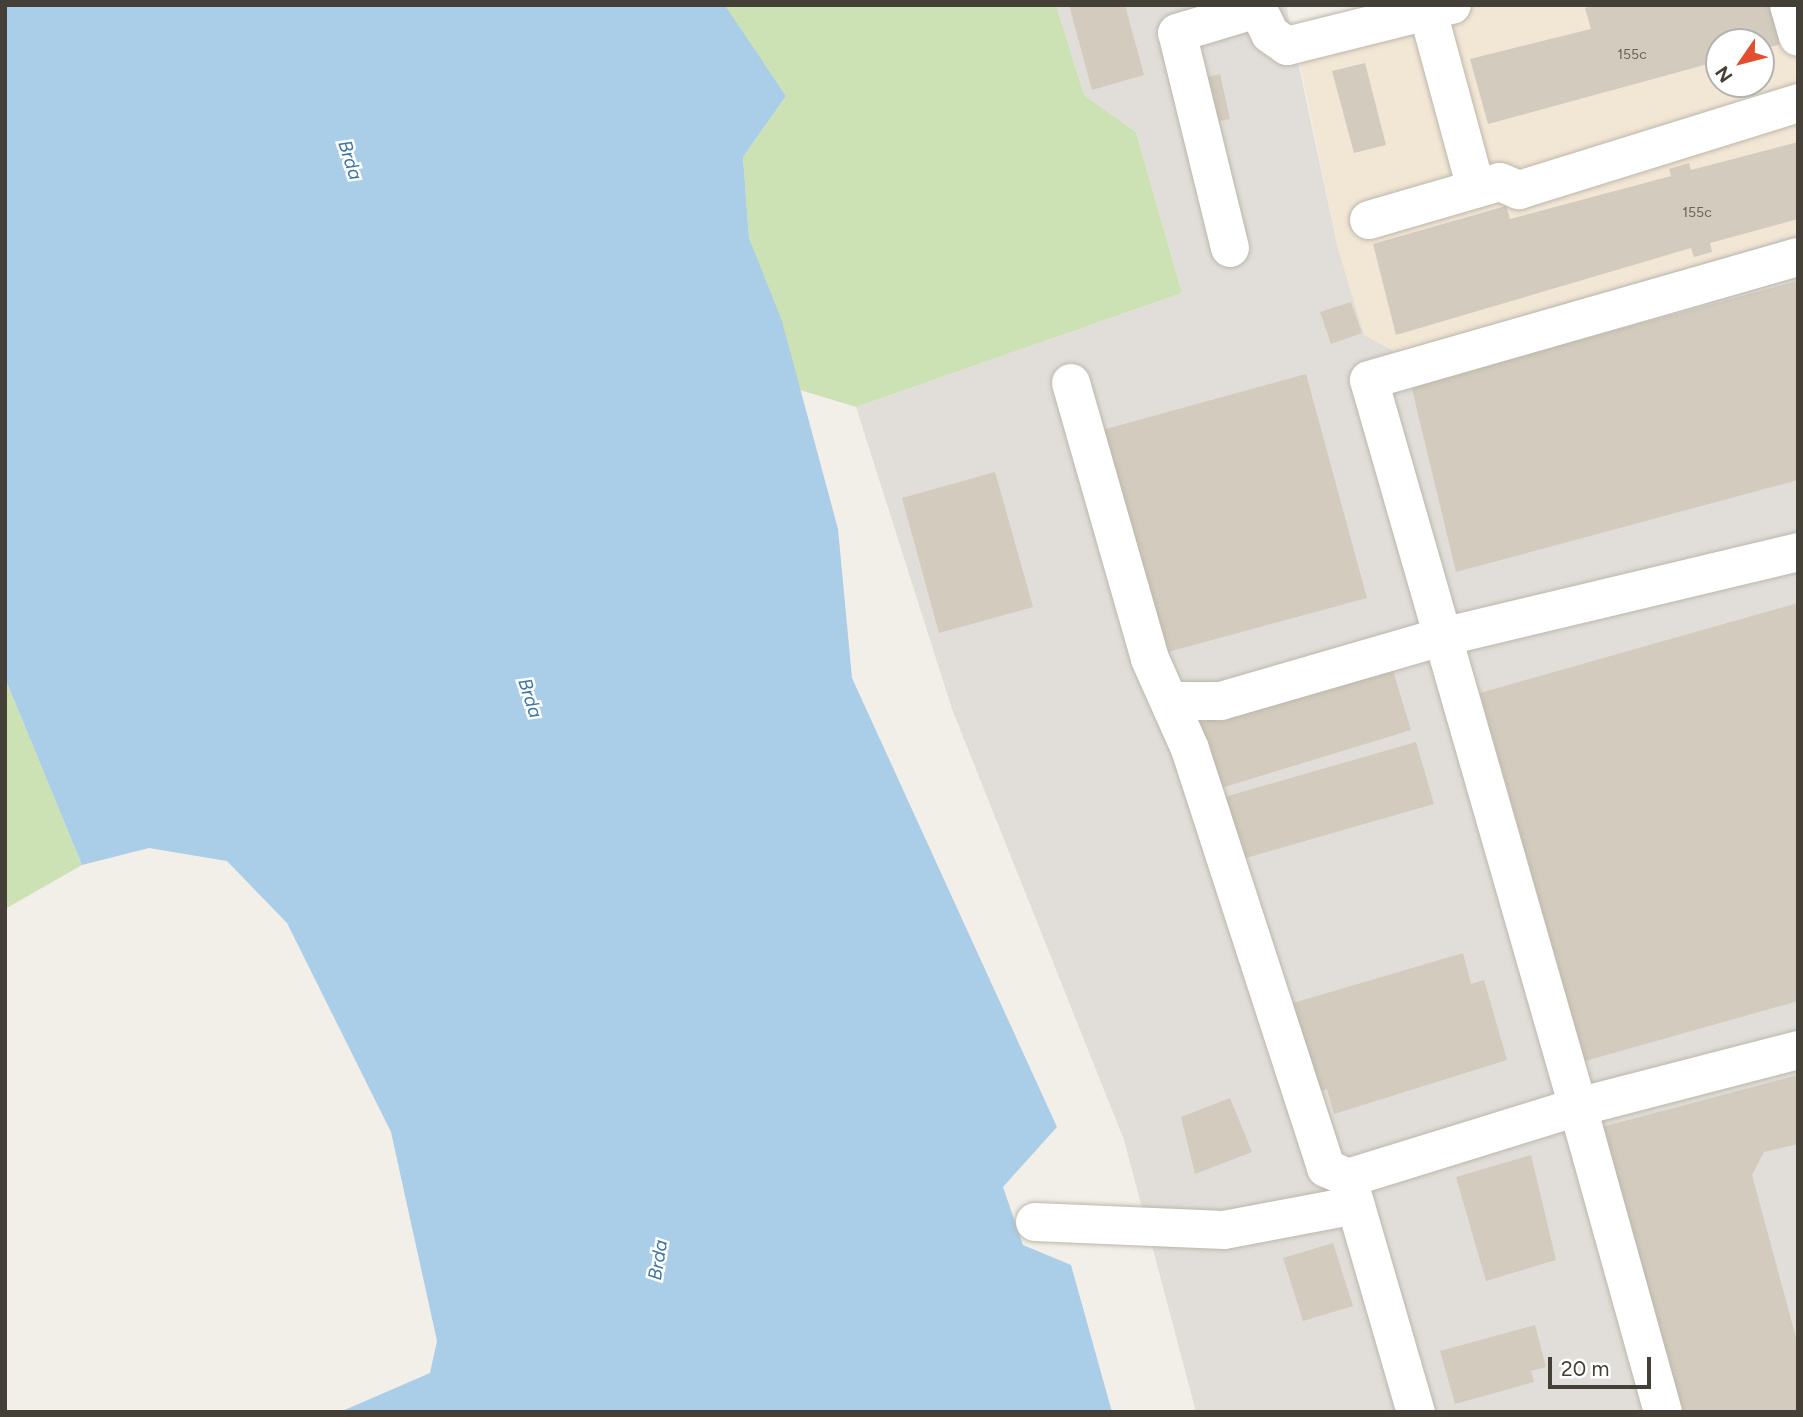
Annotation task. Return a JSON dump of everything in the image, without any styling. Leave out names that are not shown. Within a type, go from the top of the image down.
[{"type":"lane","points":[[1789,5],[1798,37]]},
{"type":"lane","points":[[1230,248],[1177,33],[1256,7],[1270,34],[1287,46],[1440,9],[1476,189]]},
{"type":"lane","points":[[1369,220],[1500,182],[1519,190],[1798,103]]},
{"type":"lane","points":[[1663,1412],[1369,380],[1798,257]]},
{"type":"lane","points":[[1071,383],[1150,659],[1174,701],[1326,1168],[1352,1192],[1416,1412]]},
{"type":"lane","points":[[1174,701],[1221,701],[1442,637],[1798,552]]},
{"type":"lane","points":[[1035,1222],[1224,1230],[1352,1192],[1578,1107],[1798,1050]]},
{"type":"shaded area","points":[[1056,5],[1286,5],[1337,245],[1364,335],[1395,352],[1798,235],[1798,1412],[1196,1412],[1124,1140],[952,709],[856,407],[1182,293],[1136,132],[1084,95]]},
{"type":"shaded area","points":[[1393,5],[1798,5],[1798,235],[1395,353],[1364,336],[1337,245],[1293,30]]},
{"type":"green space","points":[[723,5],[1056,5],[1084,95],[1136,132],[1182,293],[856,407],[800,390],[749,238],[743,157],[786,96]]},
{"type":"green space","points":[[5,678],[82,865],[5,909]]},
{"type":"water","name":"Brda","points":[[5,5],[726,7],[786,96],[743,157],[749,238],[782,321],[838,529],[852,678],[1057,1127],[1003,1187],[1023,1245],[1071,1265],[1112,1412],[340,1412],[430,1373],[437,1341],[391,1132],[287,923],[227,861],[149,848],[82,865],[5,678]]},
{"type":"building","points":[[1069,5],[1125,5],[1144,75],[1092,90]]},
{"type":"building","points":[[1595,5],[1770,5],[1781,44],[1775,46],[1775,28],[1705,28],[1705,65],[1488,124],[1470,59],[1591,29],[1585,8]]},
{"type":"building","points":[[1365,63],[1386,145],[1354,153],[1332,71]]},
{"type":"building","points":[[1220,74],[1230,119],[1205,124],[1195,80]]},
{"type":"building","points":[[1798,142],[1798,219],[1710,243],[1712,252],[1694,257],[1691,248],[1396,335],[1373,244],[1506,206],[1510,219],[1671,176],[1669,169],[1689,163],[1691,170]]},
{"type":"building","points":[[1798,281],[1798,480],[1456,572],[1411,385]]},
{"type":"building","points":[[1351,302],[1362,333],[1331,344],[1320,312]]},
{"type":"building","points":[[1306,374],[1367,598],[1157,655],[1095,432]]},
{"type":"building","points":[[995,472],[1033,607],[939,633],[902,498]]},
{"type":"building","points":[[1798,603],[1798,1001],[1585,1061],[1480,693]]},
{"type":"building","points":[[1391,664],[1411,730],[1221,788],[1200,722]]},
{"type":"building","points":[[1416,742],[1434,804],[1239,860],[1221,798]]},
{"type":"building","points":[[1463,953],[1471,984],[1484,980],[1507,1060],[1334,1114],[1327,1089],[1310,1094],[1276,1008]]},
{"type":"building","points":[[1798,1075],[1798,1144],[1764,1152],[1752,1175],[1798,1345],[1798,1412],[1681,1412],[1602,1127]]},
{"type":"building","points":[[1230,1098],[1252,1152],[1195,1174],[1181,1117]]},
{"type":"building","points":[[1531,1155],[1556,1260],[1486,1281],[1456,1177]]},
{"type":"building","points":[[1333,1243],[1353,1306],[1303,1321],[1283,1258]]},
{"type":"building","points":[[1535,1325],[1546,1367],[1531,1371],[1534,1382],[1455,1404],[1440,1351]]}]
